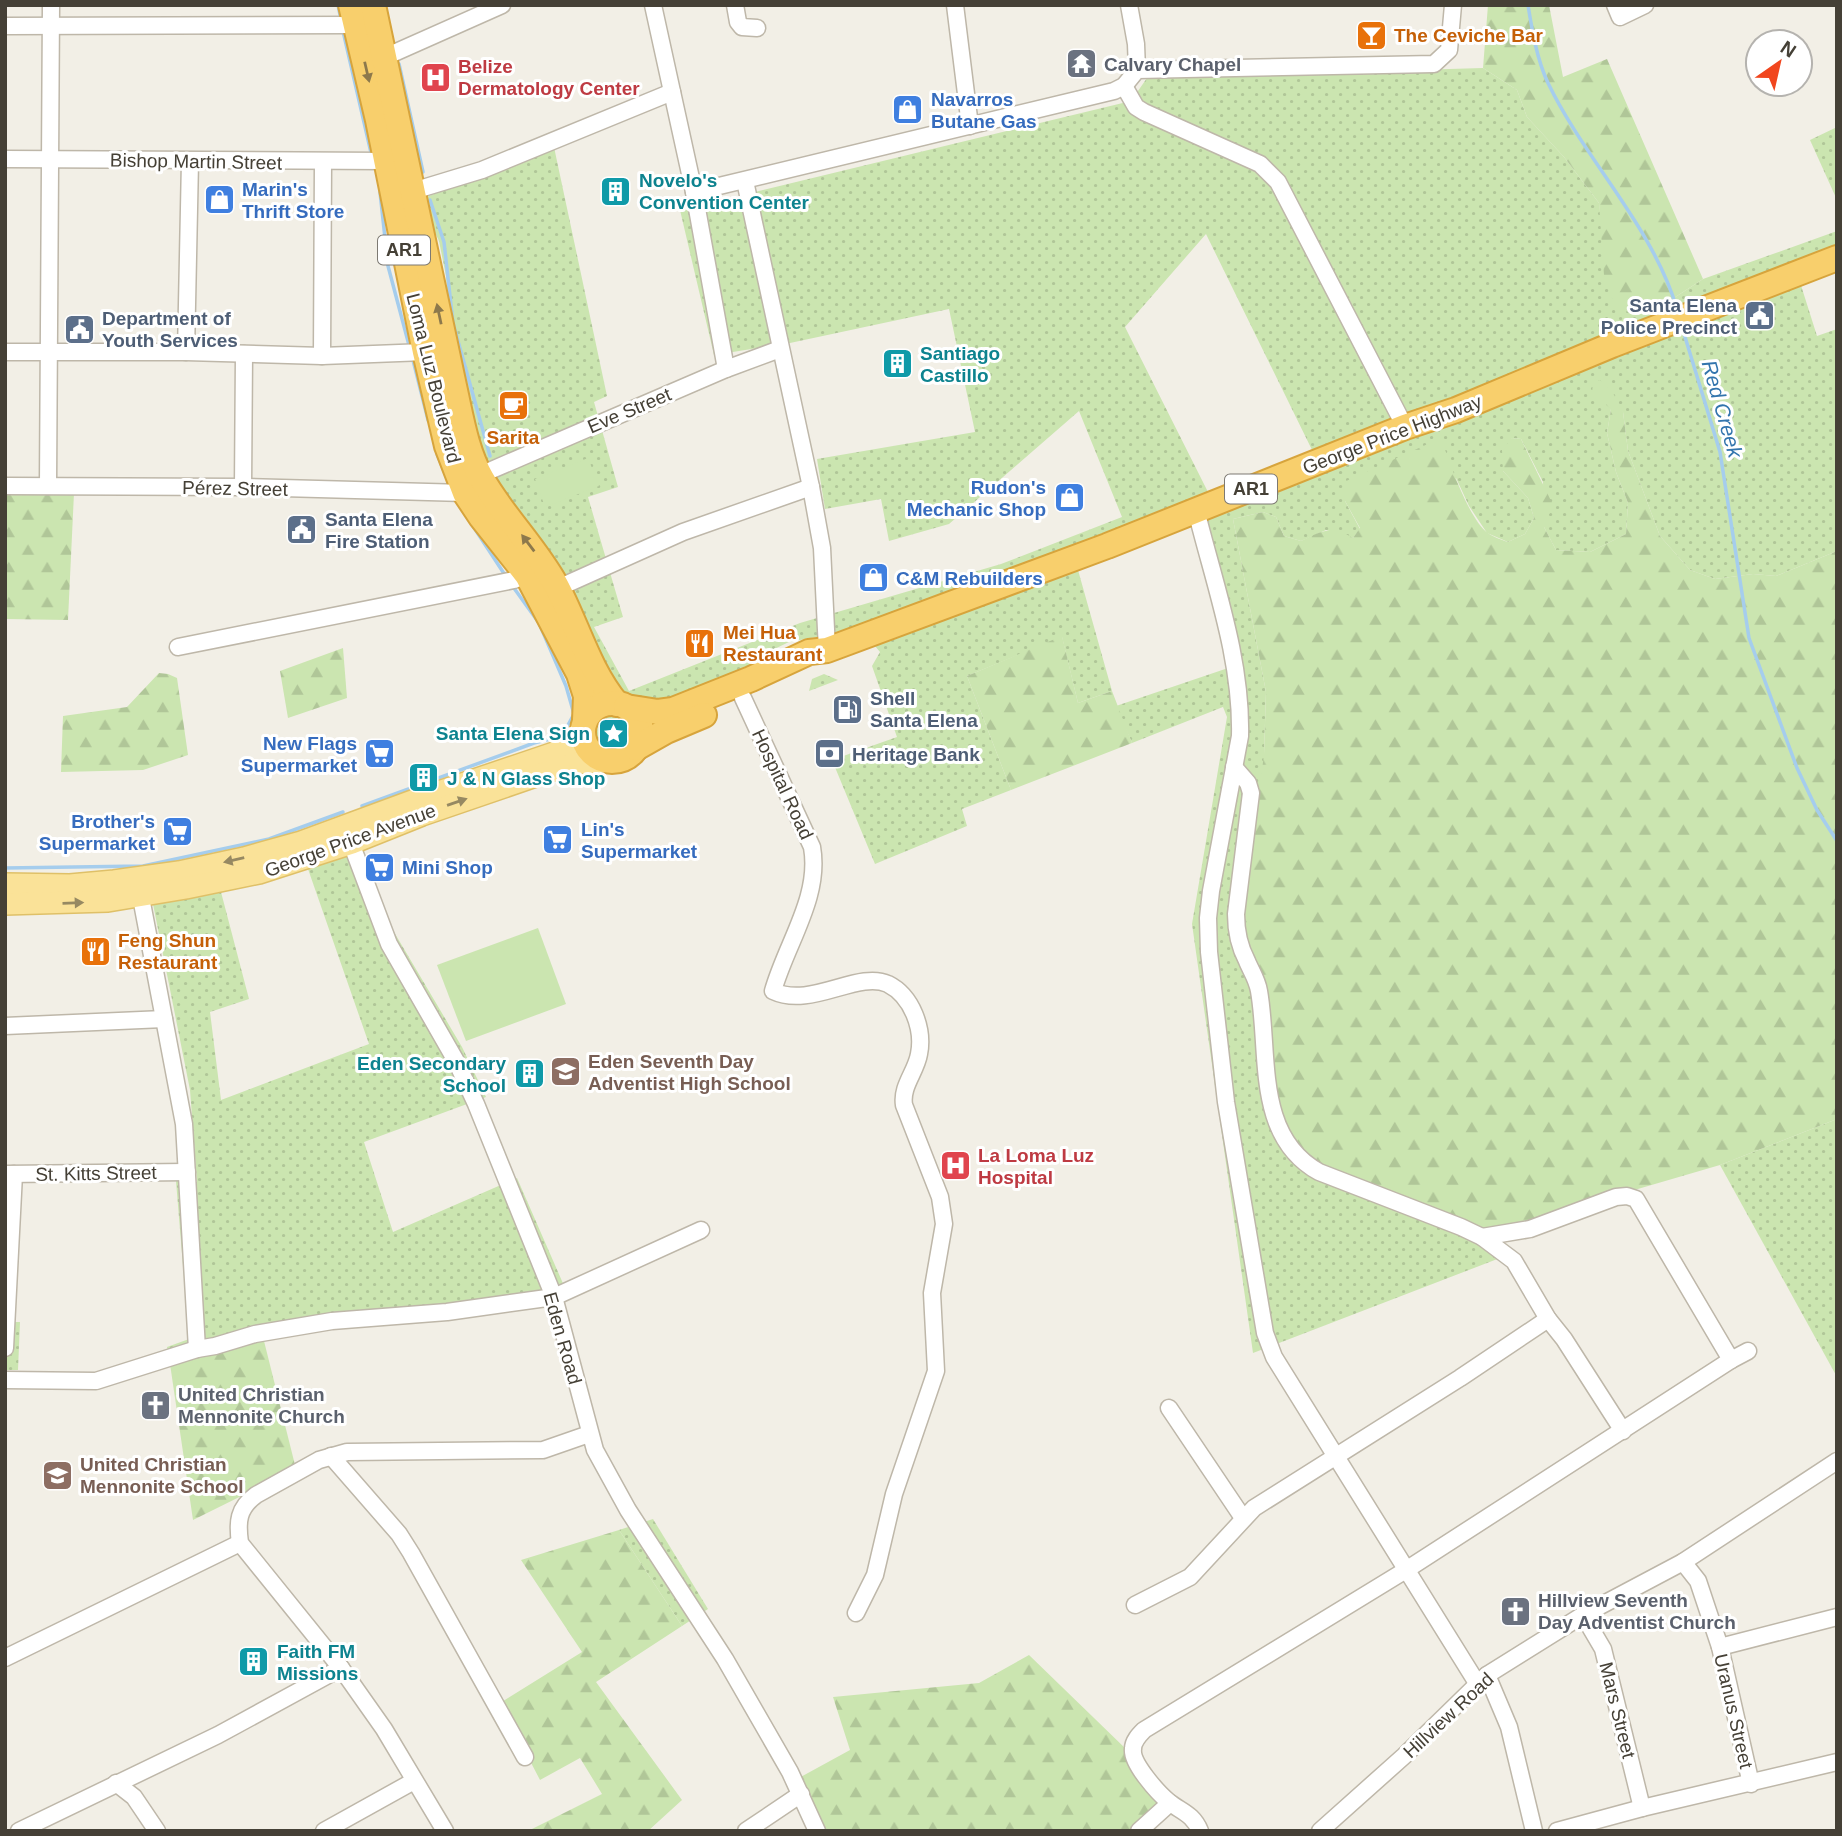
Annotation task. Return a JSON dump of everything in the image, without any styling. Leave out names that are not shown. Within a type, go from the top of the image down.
[{"type":"highway","name":"Loma Luz Boulevard","points":[[373,5],[481,517],[527,575],[583,684],[584,724]]},
{"type":"highway","name":"Loma Luz Boulevard","points":[[353,15],[447,446],[472,484],[497,502],[545,566],[558,588],[593,668],[622,706]]},
{"type":"highway","name":"George Price Highway","points":[[622,706],[649,712],[673,710],[809,652],[827,650],[1107,546],[1837,258]]},
{"type":"highway","name":"George Price Highway","points":[[636,748],[666,731],[743,698],[814,663],[827,650]]},
{"type":"highway","points":[[602,705],[622,706],[638,721],[640,739],[636,748],[623,759],[606,761],[590,752],[583,737],[584,724],[595,708],[602,705]]},
{"type":"main road","name":"George Price Avenue","points":[[5,884],[139,887],[258,873],[348,835],[428,795],[554,753],[571,744],[584,724]]},
{"type":"main road","name":"George Price Avenue","points":[[348,835],[422,815],[559,768],[578,763],[606,761]]},
{"type":"main road","name":"George Price Avenue","points":[[5,904],[108,901],[139,887]]},
{"type":"street","points":[[48,486],[51,5]]},
{"type":"street","points":[[385,57],[502,5]]},
{"type":"street","points":[[653,5],[694,192],[726,369]]},
{"type":"street","points":[[735,5],[738,22],[742,27],[757,28]]},
{"type":"street","points":[[955,5],[970,125]]},
{"type":"street","points":[[694,192],[1124,86],[1136,70],[1136,44],[1129,5]]},
{"type":"street","points":[[1136,70],[1434,64],[1449,50],[1453,5]]},
{"type":"street","points":[[1615,5],[1620,17],[1645,5]]},
{"type":"street","points":[[5,26],[51,27],[353,15]]},
{"type":"street","points":[[1124,86],[1136,107],[1144,112],[1260,164],[1270,172],[1278,182],[1405,427]]},
{"type":"street","points":[[413,191],[482,170],[672,92]]},
{"type":"street","name":"Bishop Martin Street","points":[[5,159],[386,161]]},
{"type":"street","points":[[186,352],[190,161]]},
{"type":"street","points":[[322,356],[323,162]]},
{"type":"street","points":[[745,181],[822,548],[827,650]]},
{"type":"street","name":"Eve Street","points":[[472,484],[726,369],[780,349]]},
{"type":"street","points":[[5,352],[186,352],[322,356],[425,352]]},
{"type":"street","points":[[243,487],[244,354]]},
{"type":"street","name":"Pérez Street","points":[[5,486],[472,484]]},
{"type":"street","points":[[558,588],[683,532],[811,486]]},
{"type":"street","points":[[1196,510],[1235,667],[1238,689],[1240,736],[1208,918],[1212,991],[1226,1102],[1265,1333],[1275,1357],[1334,1455],[1406,1570],[1482,1679],[1509,1727],[1534,1831]]},
{"type":"street","points":[[178,647],[501,583],[527,575]]},
{"type":"street","name":"Hospital Road","points":[[743,698],[812,847],[814,860],[810,890],[773,991],[788,997],[798,997],[849,985],[883,981],[901,991],[915,1016],[919,1046],[919,1055],[904,1091],[904,1105],[943,1210],[944,1224],[932,1293],[936,1371],[894,1494],[875,1576],[856,1613]]},
{"type":"street","points":[[1234,767],[1248,783],[1251,793],[1236,914],[1237,930],[1259,990],[1271,1104],[1288,1146],[1305,1164],[1319,1172],[1482,1237],[1514,1261],[1548,1319],[1564,1339],[1623,1431]]},
{"type":"street","name":"Eden Road","points":[[348,835],[390,944],[450,1051],[476,1104],[554,1297],[589,1434],[602,1463],[628,1510],[725,1658],[801,1794],[817,1831]]},
{"type":"street","points":[[139,887],[184,1124],[197,1349]]},
{"type":"street","points":[[5,1026],[164,1019]]},
{"type":"street","name":"St. Kitts Street","points":[[10,1174],[187,1172]]},
{"type":"street","points":[[5,1348],[10,1174]]},
{"type":"street","points":[[1482,1237],[1530,1229],[1616,1197],[1636,1199],[1731,1360]]},
{"type":"street","points":[[1514,1261],[1521,1240],[1530,1229]]},
{"type":"street","points":[[5,1380],[96,1381],[255,1334],[332,1321],[447,1312],[554,1297],[701,1230]]},
{"type":"street","points":[[1135,1605],[1189,1577],[1254,1508],[1548,1319]]},
{"type":"street","points":[[1200,1831],[1190,1814],[1170,1803],[1141,1771],[1134,1758],[1133,1748],[1143,1730],[1406,1570],[1748,1351]]},
{"type":"street","points":[[1168,1408],[1243,1518]]},
{"type":"street","points":[[445,1831],[384,1729],[341,1668],[240,1543],[240,1514],[245,1503],[256,1495],[331,1456],[356,1452],[543,1450],[589,1434]]},
{"type":"street","points":[[331,1456],[399,1534],[524,1757]]},
{"type":"street","name":"Hillview Road","points":[[1320,1831],[1404,1756],[1482,1679],[1583,1615],[1683,1562],[1837,1461]]},
{"type":"street","points":[[5,1658],[240,1543]]},
{"type":"street","name":"Uranus Street","points":[[1683,1562],[1698,1581],[1720,1647],[1751,1784]]},
{"type":"street","name":"Mars Street","points":[[1583,1615],[1603,1649],[1642,1808]]},
{"type":"street","points":[[1720,1647],[1837,1617]]},
{"type":"street","points":[[19,1831],[218,1735],[341,1668]]},
{"type":"street","points":[[1557,1831],[1837,1762]]},
{"type":"street","points":[[324,1831],[414,1781]]},
{"type":"street","points":[[116,1783],[134,1797],[157,1831]]},
{"type":"street","points":[[746,1831],[801,1794]]},
{"type":"street","points":[[1139,1831],[1170,1803]]},
{"type":"street","points":[[1340,1814],[1348,1831]]},
{"type":"green space","points":[[1488,5],[1549,5],[1563,77],[1607,59],[1703,279],[1657,309],[1631,313],[1615,307],[1604,275],[1599,203],[1564,157],[1527,117],[1517,90],[1483,68]]},
{"type":"green space","points":[[1483,68],[1517,90],[1527,117],[1564,157],[1599,203],[1601,220],[1657,309],[1703,279],[1837,231],[1837,249],[1314,454],[1206,234],[1125,327],[1210,496],[865,628],[789,642],[764,654],[750,668],[659,705],[625,695],[617,689],[489,470],[478,443],[449,313],[446,276],[439,241],[429,220],[424,198],[554,147],[607,396],[594,402],[618,487],[588,497],[623,617],[594,627],[629,691],[800,623],[1001,564],[1122,517],[1079,411],[949,524],[889,541],[881,499],[825,509],[817,459],[975,432],[949,309],[790,343],[714,355],[680,210],[1131,101],[1147,78]]},
{"type":"green space","points":[[1837,127],[1837,200],[1810,140]]},
{"type":"green space","points":[[1799,279],[1817,336],[1837,329],[1837,551],[1776,576],[1753,574],[1715,579],[1690,570],[1660,536],[1628,451],[1623,412],[1611,409],[1607,433],[1616,472],[1628,503],[1626,534],[1590,552],[1556,550],[1544,527],[1543,482],[1521,439],[1512,438],[1503,471],[1528,498],[1534,518],[1525,534],[1508,542],[1487,533],[1469,506],[1456,478],[1345,501],[1360,529],[1353,538],[1326,530],[1301,541],[1284,536],[1276,517],[1263,512],[1233,519],[1266,692],[1264,754],[1500,1258],[1253,1353],[1192,924],[1227,717],[1223,707],[1132,743],[1116,706],[1234,666],[1197,521]]},
{"type":"green space","points":[[1600,380],[1612,391],[1623,412],[1628,451],[1660,536],[1690,570],[1715,579],[1753,574],[1776,576],[1837,551],[1837,1119],[1720,1165],[1487,1233],[1320,1165],[1295,1144],[1277,1109],[1255,973],[1243,925],[1264,754],[1266,692],[1233,519],[1263,512],[1276,517],[1284,536],[1301,541],[1327,531],[1339,532],[1353,538],[1360,528],[1345,501],[1344,482],[1441,438],[1460,489],[1474,516],[1488,533],[1508,542],[1525,534],[1534,518],[1528,498],[1503,471],[1502,450],[1512,438],[1521,439],[1553,505],[1544,527],[1556,550],[1590,552],[1626,534],[1628,503],[1616,472],[1607,433],[1611,409],[1592,393],[1593,382]]},
{"type":"green space","points":[[588,458],[599,486],[545,507],[535,479]]},
{"type":"green space","points":[[5,493],[74,493],[68,620],[5,619]]},
{"type":"green space","points":[[1078,570],[1112,691],[1078,703],[1062,637],[967,676],[1011,790],[962,809],[967,826],[875,864],[832,760],[897,737],[872,666],[880,652],[875,646],[895,636]]},
{"type":"green space","points":[[1062,636],[1078,703],[1112,691],[1132,743],[1011,790],[967,676]]},
{"type":"green space","points":[[343,648],[347,698],[288,718],[280,671]]},
{"type":"green space","points":[[159,673],[177,678],[188,755],[143,770],[61,772],[63,716],[127,707]]},
{"type":"green space","points":[[824,674],[838,680],[809,691],[812,679]]},
{"type":"green space","points":[[614,716],[626,721],[631,733],[626,745],[614,750],[602,745],[597,733],[602,721]]},
{"type":"green space","points":[[358,852],[385,934],[394,932],[462,1047],[486,1097],[364,1142],[393,1232],[517,1178],[565,1288],[262,1329],[264,1341],[170,1364],[167,1347],[189,1339],[176,1181],[197,1182],[190,1090],[153,904],[221,892],[249,999],[210,1012],[221,1100],[369,1044],[308,869]]},
{"type":"green space","points":[[538,928],[566,1004],[466,1041],[437,965]]},
{"type":"green space","points":[[1837,1119],[1837,1377],[1720,1165]]},
{"type":"green space","points":[[5,1322],[20,1322],[18,1370],[5,1370]]},
{"type":"green space","points":[[264,1341],[296,1469],[193,1520],[170,1364]]},
{"type":"green space","points":[[653,1519],[708,1609],[682,1626],[619,1530]]},
{"type":"green space","points":[[619,1530],[682,1626],[596,1682],[682,1800],[648,1831],[528,1831],[602,1794],[580,1758],[540,1780],[500,1703],[582,1652],[521,1560]]},
{"type":"green space","points":[[1029,1655],[1126,1749],[1164,1800],[1130,1831],[822,1831],[797,1779],[850,1750],[833,1697],[979,1683]]},
{"type":"waterway","points":[[338,5],[341,20]]},
{"type":"waterway","name":"Red Creek","points":[[1528,5],[1538,55],[1548,83],[1580,139],[1652,250],[1677,309]]},
{"type":"waterway","points":[[343,31],[372,157]]},
{"type":"waterway","points":[[399,64],[423,172]]},
{"type":"waterway","points":[[380,192],[388,266],[410,349]]},
{"type":"waterway","points":[[430,200],[444,242],[453,323],[490,456]]},
{"type":"waterway","name":"Red Creek","points":[[1682,327],[1720,452],[1749,638],[1797,768],[1817,810],[1837,841]]},
{"type":"waterway","points":[[412,356],[428,420]]},
{"type":"waterway","points":[[437,454],[446,476]]},
{"type":"waterway","points":[[469,520],[505,575]]},
{"type":"waterway","points":[[362,806],[534,743],[562,736],[574,714],[566,686],[539,623],[511,584]]},
{"type":"waterway","points":[[5,868],[143,866],[269,839],[343,812]]},
{"type":"place","name":"The Ceviche Bar","points":[[1371,35]]},
{"type":"place","name":"Calvary Chapel","points":[[1081,64]]},
{"type":"place","name":"Belize Dermatology Center","points":[[435,77]]},
{"type":"place","name":"Navarros Butane Gas","points":[[908,110]]},
{"type":"place","name":"Novelo's Convention Center","points":[[616,191]]},
{"type":"place","name":"Marin's Thrift Store","points":[[219,200]]},
{"type":"place","name":"Santa Elena Police Precinct","points":[[1760,316]]},
{"type":"place","name":"Department of Youth Services","points":[[79,329]]},
{"type":"place","name":"Santiago Castillo","points":[[897,364]]},
{"type":"place","name":"Sarita","points":[[513,406]]},
{"type":"place","name":"Rudon's Mechanic Shop","points":[[1069,498]]},
{"type":"place","name":"Santa Elena Fire Station","points":[[302,530]]},
{"type":"place","name":"C&M Rebuilders","points":[[873,578]]},
{"type":"place","name":"Mei Hua Restaurant","points":[[700,643]]},
{"type":"place","name":"Shell Santa Elena","points":[[847,709]]},
{"type":"place","name":"Santa Elena Sign","points":[[613,733]]},
{"type":"place","name":"New Flags Supermarket","points":[[380,754]]},
{"type":"place","name":"Heritage Bank","points":[[829,754]]},
{"type":"place","name":"J & N Glass Shop","points":[[424,778]]},
{"type":"place","name":"Brother's Supermarket","points":[[178,832]]},
{"type":"place","name":"Lin's Supermarket","points":[[558,840]]},
{"type":"place","name":"Mini Shop","points":[[379,867]]},
{"type":"place","name":"Feng Shun Restaurant","points":[[95,951]]},
{"type":"place","name":"Eden Seventh Day Adventist High School","points":[[565,1072]]},
{"type":"place","name":"Eden Secondary School","points":[[529,1074]]},
{"type":"place","name":"La Loma Luz Hospital","points":[[955,1166]]},
{"type":"place","name":"United Christian Mennonite Church","points":[[155,1405]]},
{"type":"place","name":"United Christian Mennonite School","points":[[57,1475]]},
{"type":"place","name":"Hillview Seventh Day Adventist Church","points":[[1515,1611]]},
{"type":"place","name":"Faith FM Missions","points":[[254,1662]]}]
